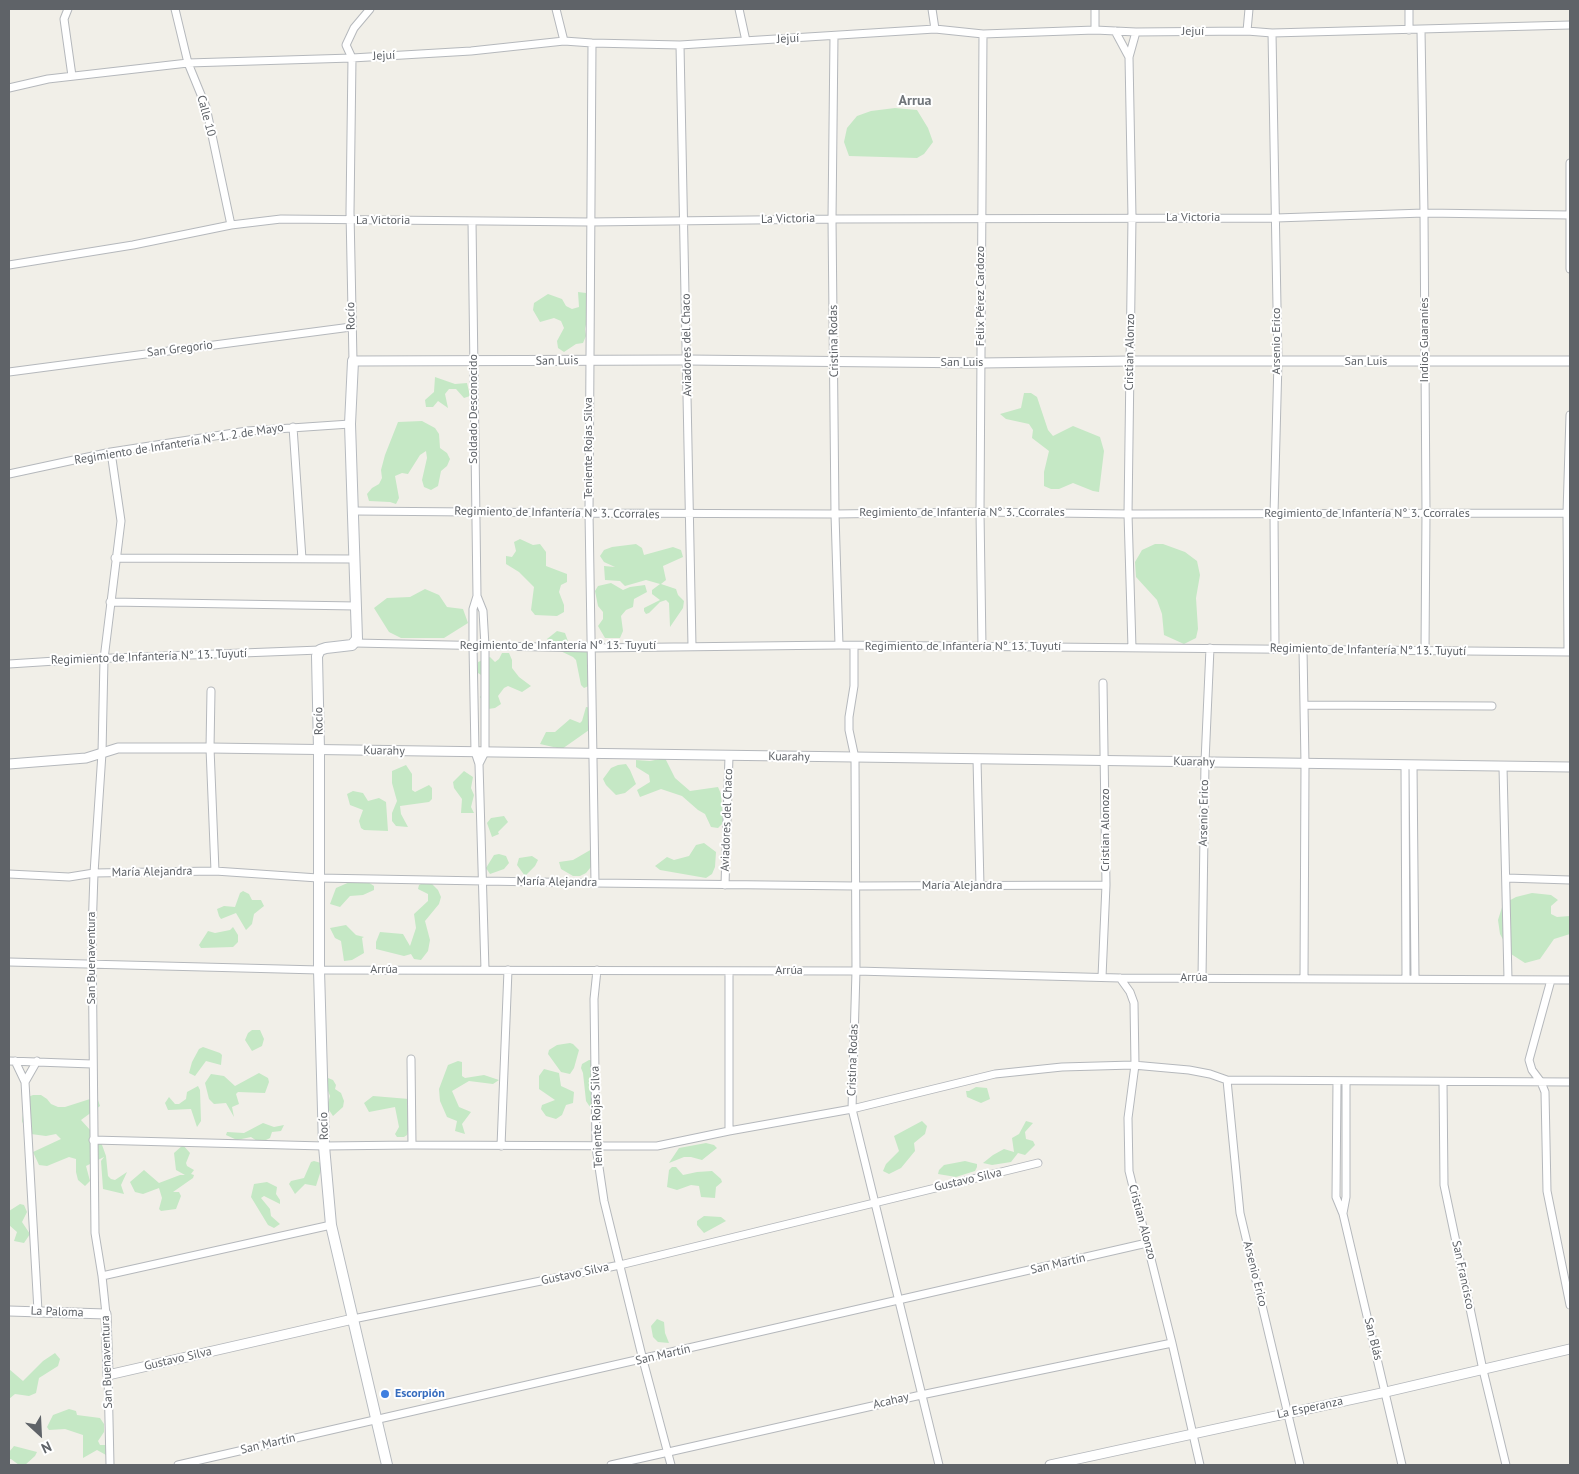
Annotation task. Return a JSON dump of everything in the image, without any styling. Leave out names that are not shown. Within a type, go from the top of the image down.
[{"type":"main road","name":"Rocío","points":[[353,361],[350,424],[357,639],[355,642]]},
{"type":"main road","points":[[320,650],[352,645],[355,642]]},
{"type":"main road","name":"Rocío","points":[[320,650],[317,656],[319,750],[318,878],[324,1146],[331,1225],[387,1465]]},
{"type":"street","points":[[68,9],[64,19],[72,76]]},
{"type":"street","name":"Calle 10","points":[[175,9],[188,63],[206,107],[231,225]]},
{"type":"street","name":"Rocío","points":[[353,361],[350,220],[352,58],[346,45],[354,28],[370,9]]},
{"type":"street","points":[[556,9],[564,41]]},
{"type":"street","points":[[740,9],[746,41]]},
{"type":"street","points":[[932,9],[935,29]]},
{"type":"street","points":[[1095,9],[1095,30]]},
{"type":"street","points":[[1247,31],[1249,9]]},
{"type":"street","points":[[1409,9],[1409,30]]},
{"type":"street","name":"Jejuí","points":[[9,88],[48,79],[188,63],[352,58],[471,51],[564,41],[680,44],[935,29],[983,34],[1095,30],[1136,32],[1247,31],[1272,33],[1570,25]]},
{"type":"street","name":"Indios Guaraníes","points":[[1421,30],[1426,514],[1425,651]]},
{"type":"street","name":"Cristian Alonzo","points":[[1115,31],[1129,57]]},
{"type":"street","name":"Cristian Alonzo","points":[[1132,648],[1128,514],[1132,217],[1129,57],[1136,32]]},
{"type":"street","name":"Arsenio Erico","points":[[1272,33],[1278,361],[1274,514],[1275,649]]},
{"type":"street","name":"Felix Pérez Cardozo","points":[[982,648],[980,512],[983,34]]},
{"type":"street","name":"Cristina Rodas","points":[[834,36],[832,219],[834,514],[839,645]]},
{"type":"street","name":"Teniente Rojas Silva","points":[[592,43],[589,514],[595,883]]},
{"type":"street","name":"Aviadores del Chaco","points":[[680,44],[692,646]]},
{"type":"street","points":[[1570,163],[1570,269]]},
{"type":"street","name":"La Victoria","points":[[9,265],[133,245],[231,225],[280,219],[590,222],[1132,217],[1276,218],[1424,213],[1570,215]]},
{"type":"street","name":"Soldado Desconocido","points":[[472,221],[477,596],[473,609],[472,646],[475,752],[479,764],[485,970]]},
{"type":"street","name":"San Gregorio","points":[[9,372],[351,327]]},
{"type":"street","name":"San Luis","points":[[353,361],[687,360],[981,363],[1570,361]]},
{"type":"street","points":[[1569,652],[1570,415]]},
{"type":"street","name":"Regimiento de Infantería N° 1. 2 de Mayo","points":[[9,474],[111,452],[247,431],[350,424]]},
{"type":"street","points":[[293,427],[302,559]]},
{"type":"street","name":"San Buenaventura","points":[[110,1465],[106,1314],[95,1233],[92,964],[94,873],[102,753],[104,659],[121,521],[111,452]]},
{"type":"street","name":"Regimiento de Infantería N° 3. Ccorrales","points":[[354,510],[589,514],[980,512],[1128,514],[1569,513]]},
{"type":"street","points":[[115,558],[355,559]]},
{"type":"street","name":"Soldado Desconocido","points":[[477,596],[483,611],[486,752]]},
{"type":"street","points":[[110,602],[356,606]]},
{"type":"street","name":"Regimiento de Infantería N° 13. Tuyutí","points":[[355,642],[592,648],[839,645],[982,648],[1210,648],[1569,652]]},
{"type":"street","name":"Cristina Rodas","points":[[854,646],[854,686],[849,730],[855,758],[856,971],[852,1109],[938,1465]]},
{"type":"street","name":"Arsenio Erico","points":[[1202,978],[1205,762],[1210,648]]},
{"type":"street","points":[[1303,649],[1305,764],[1304,979]]},
{"type":"street","name":"Regimiento de Infantería N° 13. Tuyutí","points":[[9,664],[320,650]]},
{"type":"street","name":"Cristian Alonozo","points":[[1102,977],[1106,885],[1104,683]]},
{"type":"street","points":[[211,691],[210,748],[215,871]]},
{"type":"street","points":[[1304,705],[1492,706]]},
{"type":"street","name":"Kuarahy","points":[[9,764],[86,758],[118,748],[210,748],[1570,767]]},
{"type":"street","points":[[479,764],[486,752]]},
{"type":"street","name":"Aviadores del Chaco","points":[[725,885],[730,756]]},
{"type":"street","points":[[977,759],[980,886]]},
{"type":"street","points":[[1406,979],[1409,765]]},
{"type":"street","points":[[1409,765],[1415,979]]},
{"type":"street","points":[[1503,767],[1508,979]]},
{"type":"street","name":"María Alejandra","points":[[9,874],[70,877],[94,873],[215,871],[318,878],[595,883],[855,886],[1106,885]]},
{"type":"street","points":[[1506,878],[1570,880]]},
{"type":"street","name":"Arrúa","points":[[9,962],[319,970],[856,971],[1120,978],[1570,980]]},
{"type":"street","points":[[501,1146],[508,970]]},
{"type":"street","name":"Teniente Rojas Silva","points":[[597,970],[594,999],[596,1147],[604,1200],[671,1465]]},
{"type":"street","points":[[729,972],[729,1130]]},
{"type":"street","name":"Cristian Alonzo","points":[[1120,978],[1130,992],[1134,1003],[1135,1065],[1128,1118],[1129,1171],[1200,1465]]},
{"type":"street","points":[[1551,980],[1529,1060],[1532,1070],[1541,1082],[1545,1092],[1547,1191],[1570,1305]]},
{"type":"street","points":[[411,1059],[412,1145]]},
{"type":"street","points":[[12,1061],[92,1064]]},
{"type":"street","points":[[12,1061],[25,1082],[38,1311]]},
{"type":"street","points":[[25,1082],[37,1061]]},
{"type":"street","points":[[93,1140],[324,1146],[657,1146],[729,1130],[852,1109],[995,1074],[1062,1067],[1135,1065],[1189,1070],[1227,1080],[1570,1082]]},
{"type":"street","name":"Arsenio Erico","points":[[1227,1080],[1240,1212],[1300,1465]]},
{"type":"street","name":"San Blás","points":[[1338,1081],[1336,1197],[1343,1214],[1402,1465]]},
{"type":"street","name":"San Blás","points":[[1343,1214],[1346,1197],[1346,1081]]},
{"type":"street","name":"San Francisco","points":[[1443,1082],[1444,1185],[1483,1370],[1506,1465]]},
{"type":"street","name":"Gustavo Silva","points":[[108,1374],[353,1319],[620,1265],[1038,1163]]},
{"type":"street","points":[[102,1276],[331,1225]]},
{"type":"street","name":"San Martín","points":[[178,1465],[1147,1243]]},
{"type":"street","name":"La Paloma","points":[[9,1311],[106,1314]]},
{"type":"street","name":"Acahay","points":[[612,1465],[921,1395],[1172,1343]]},
{"type":"street","name":"La Esperanza","points":[[1050,1465],[1386,1392],[1570,1349]]},
{"type":"green space","points":[[895,108],[917,110],[928,128],[933,142],[924,154],[917,158],[849,156],[844,142],[847,128],[857,116],[871,111]]},
{"type":"green space","points":[[578,292],[586,293],[590,308],[585,329],[586,336],[583,343],[576,344],[564,352],[558,348],[557,341],[564,328],[561,321],[554,318],[540,322],[533,310],[534,303],[548,294],[562,299],[566,306],[572,309],[579,307]]},
{"type":"green space","points":[[435,377],[455,384],[467,383],[470,396],[464,398],[456,389],[449,389],[445,394],[448,408],[438,401],[433,407],[426,407],[425,400],[434,392]]},
{"type":"green space","points":[[1024,393],[1031,393],[1037,397],[1048,430],[1053,436],[1073,426],[1100,437],[1104,451],[1099,492],[1073,483],[1059,489],[1051,489],[1044,486],[1044,472],[1049,451],[1032,438],[1033,430],[1029,424],[1006,419],[1000,414],[1021,408]]},
{"type":"green space","points":[[422,421],[435,428],[439,434],[440,448],[447,453],[450,459],[447,466],[441,471],[438,486],[431,490],[424,487],[422,480],[427,458],[426,451],[420,455],[408,474],[402,473],[395,476],[399,498],[396,504],[369,501],[367,494],[379,484],[382,478],[381,470],[385,455],[398,422]]},
{"type":"green space","points":[[520,539],[533,545],[540,544],[546,552],[546,566],[567,574],[567,582],[561,585],[559,592],[564,605],[564,612],[557,616],[535,615],[531,610],[534,587],[519,572],[506,564],[506,556],[512,557],[516,551],[514,542]]},
{"type":"green space","points":[[636,544],[642,548],[644,555],[673,547],[681,550],[683,557],[663,566],[666,580],[661,584],[676,589],[678,595],[684,601],[683,608],[670,627],[669,603],[666,600],[660,602],[649,613],[646,614],[644,611],[644,608],[660,600],[652,594],[652,590],[660,584],[646,580],[625,586],[620,581],[605,580],[604,566],[615,567],[604,562],[600,556],[604,550]]},
{"type":"green space","points":[[1155,544],[1163,544],[1185,552],[1197,561],[1200,575],[1196,598],[1198,629],[1196,638],[1184,644],[1164,635],[1162,614],[1157,600],[1136,577],[1135,562],[1142,550]]},
{"type":"green space","points":[[611,583],[623,590],[645,585],[647,592],[634,599],[633,607],[626,610],[621,616],[623,631],[620,638],[605,638],[598,626],[603,619],[603,612],[598,606],[595,591],[598,586]]},
{"type":"green space","points":[[425,589],[439,595],[447,607],[463,609],[468,623],[444,638],[401,638],[389,632],[374,608],[387,598],[410,597]]},
{"type":"green space","points":[[557,631],[565,633],[569,644],[587,649],[590,652],[591,685],[584,688],[581,685],[576,660],[573,657],[550,646],[547,639]]},
{"type":"green space","points":[[502,653],[509,653],[512,660],[512,668],[519,677],[531,686],[522,692],[508,686],[504,688],[498,696],[501,704],[495,708],[488,709],[480,697],[489,685],[486,678],[478,673],[478,662],[490,657],[495,662]]},
{"type":"green space","points":[[586,707],[592,708],[589,730],[562,749],[540,744],[546,732],[555,732],[570,719],[580,723]]},
{"type":"green space","points":[[665,758],[675,778],[690,791],[718,787],[721,794],[723,823],[718,828],[711,827],[705,814],[682,796],[661,789],[640,797],[637,790],[650,782],[649,775],[636,767],[636,760],[650,761]]},
{"type":"green space","points":[[626,764],[636,784],[625,793],[616,795],[603,779],[611,768]]},
{"type":"green space","points":[[406,765],[412,774],[412,790],[415,792],[429,785],[432,788],[432,799],[429,802],[400,806],[401,814],[408,827],[396,826],[392,821],[392,813],[397,801],[392,783],[392,771]]},
{"type":"green space","points":[[464,771],[473,777],[471,788],[474,795],[471,807],[474,813],[461,813],[462,799],[454,788],[453,782]]},
{"type":"green space","points":[[353,791],[363,793],[368,801],[379,798],[386,802],[388,831],[364,830],[361,828],[359,821],[363,810],[350,805],[347,794]]},
{"type":"green space","points":[[504,816],[508,822],[498,832],[499,834],[492,837],[487,823],[491,818]]},
{"type":"green space","points":[[704,843],[716,852],[715,867],[712,874],[706,878],[660,870],[655,866],[667,857],[674,860],[689,856],[696,845]]},
{"type":"green space","points":[[592,849],[599,853],[596,861],[586,873],[580,876],[573,876],[561,869],[559,862],[573,860]]},
{"type":"green space","points":[[494,855],[506,856],[509,863],[504,869],[490,874],[486,868]]},
{"type":"green space","points":[[532,856],[538,860],[525,876],[517,865],[519,858]]},
{"type":"green space","points":[[352,881],[368,882],[374,886],[374,890],[363,895],[350,896],[340,907],[330,904],[336,888]]},
{"type":"green space","points":[[426,881],[430,882],[438,890],[441,897],[439,904],[425,921],[430,940],[428,951],[421,960],[414,959],[411,954],[404,956],[376,949],[376,942],[380,932],[403,934],[410,946],[416,928],[414,914],[428,901],[428,894],[418,889],[419,885]]},
{"type":"green space","points":[[243,891],[249,894],[252,900],[261,900],[264,906],[254,914],[252,924],[246,930],[236,913],[221,919],[217,909],[224,906],[235,907],[240,893]]},
{"type":"green space","points":[[1532,893],[1551,895],[1558,900],[1551,906],[1551,914],[1557,917],[1570,916],[1570,934],[1554,939],[1540,959],[1525,963],[1511,954],[1500,934],[1498,920],[1503,904],[1516,897]]},
{"type":"green space","points":[[346,925],[356,935],[364,937],[362,938],[364,953],[352,960],[344,961],[341,941],[335,938],[330,928]]},
{"type":"green space","points":[[233,927],[238,935],[238,942],[233,947],[201,948],[199,945],[208,931],[215,933],[230,930]]},
{"type":"green space","points":[[252,1030],[260,1030],[264,1039],[262,1046],[252,1051],[245,1040],[248,1033]]},
{"type":"green space","points":[[570,1043],[579,1050],[574,1068],[570,1074],[561,1072],[548,1054],[549,1050],[557,1045]]},
{"type":"green space","points":[[203,1047],[222,1055],[221,1065],[206,1061],[195,1076],[189,1073],[192,1062],[199,1049]]},
{"type":"green space","points":[[589,1060],[597,1061],[599,1064],[590,1080],[600,1096],[597,1103],[590,1107],[586,1101],[581,1068],[582,1064]]},
{"type":"green space","points":[[458,1061],[462,1062],[462,1076],[465,1078],[484,1075],[499,1080],[493,1084],[469,1081],[452,1091],[459,1107],[471,1112],[462,1124],[465,1134],[455,1131],[457,1121],[447,1117],[440,1101],[439,1089],[448,1065]]},
{"type":"green space","points":[[544,1069],[559,1073],[561,1086],[574,1092],[573,1103],[566,1105],[562,1115],[556,1119],[546,1116],[541,1109],[542,1105],[555,1100],[539,1089],[539,1076]]},
{"type":"green space","points":[[259,1073],[268,1078],[269,1082],[265,1093],[238,1092],[236,1094],[239,1104],[232,1107],[234,1117],[226,1103],[214,1104],[209,1099],[205,1083],[211,1074],[224,1076],[235,1086]]},
{"type":"green space","points":[[328,1078],[333,1080],[336,1085],[335,1089],[341,1093],[344,1101],[343,1107],[333,1116],[327,1107],[330,1096],[324,1080]]},
{"type":"green space","points":[[198,1086],[200,1090],[201,1121],[197,1127],[191,1109],[168,1110],[165,1103],[169,1097],[175,1104],[179,1104],[186,1099],[187,1092]]},
{"type":"green space","points":[[976,1087],[987,1088],[990,1099],[981,1103],[967,1097],[966,1091]]},
{"type":"green space","points":[[41,1095],[51,1104],[58,1107],[65,1107],[90,1099],[98,1100],[100,1106],[81,1120],[101,1142],[106,1156],[108,1176],[115,1180],[127,1172],[121,1185],[124,1194],[103,1189],[101,1161],[104,1157],[86,1166],[90,1181],[85,1186],[78,1180],[76,1159],[69,1157],[47,1166],[39,1165],[33,1152],[61,1139],[56,1134],[46,1136],[31,1134],[25,1129],[22,1121],[25,1098]]},
{"type":"green space","points":[[373,1096],[409,1099],[410,1120],[407,1135],[397,1137],[395,1134],[399,1127],[395,1107],[369,1112],[364,1103]]},
{"type":"green space","points":[[922,1121],[927,1126],[925,1134],[914,1143],[915,1151],[901,1168],[889,1174],[883,1171],[886,1164],[899,1151],[894,1136]]},
{"type":"green space","points":[[1026,1121],[1033,1123],[1025,1132],[1026,1139],[1033,1141],[1035,1145],[1025,1155],[1018,1153],[1011,1162],[992,1165],[983,1163],[1004,1149],[1014,1152],[1012,1138],[1019,1134]]},
{"type":"green space","points":[[263,1123],[274,1127],[284,1125],[281,1131],[272,1132],[270,1138],[260,1143],[251,1137],[237,1140],[226,1135],[227,1132],[244,1133]]},
{"type":"green space","points":[[706,1143],[717,1148],[702,1160],[684,1157],[669,1163],[679,1148]]},
{"type":"green space","points":[[183,1145],[190,1153],[186,1163],[187,1166],[194,1170],[191,1174],[194,1175],[193,1178],[173,1192],[179,1192],[181,1196],[176,1209],[161,1211],[159,1209],[162,1198],[159,1188],[143,1194],[135,1192],[130,1182],[144,1170],[159,1183],[185,1175],[176,1170],[174,1153]]},
{"type":"green space","points":[[965,1161],[977,1164],[975,1171],[956,1177],[938,1174],[944,1165]]},
{"type":"green space","points":[[311,1162],[321,1163],[322,1167],[316,1186],[305,1184],[295,1194],[289,1184],[291,1181],[304,1178]]},
{"type":"green space","points":[[672,1167],[676,1167],[683,1175],[712,1171],[722,1182],[716,1187],[715,1198],[701,1197],[699,1186],[691,1185],[677,1190],[667,1187],[669,1170]]},
{"type":"green space","points":[[267,1182],[277,1187],[276,1194],[280,1200],[280,1204],[264,1196],[261,1198],[270,1209],[271,1216],[280,1224],[274,1228],[268,1225],[251,1197],[254,1184]]},
{"type":"green space","points":[[20,1204],[24,1205],[27,1212],[22,1222],[30,1234],[24,1243],[14,1241],[17,1232],[9,1225],[9,1211]]},
{"type":"green space","points":[[704,1216],[721,1217],[726,1221],[704,1233],[697,1225],[697,1221]]},
{"type":"green space","points":[[657,1319],[664,1322],[665,1333],[669,1343],[658,1342],[653,1337],[651,1326]]},
{"type":"green space","points":[[55,1353],[60,1359],[58,1366],[39,1378],[36,1393],[29,1396],[15,1394],[9,1399],[9,1369],[23,1381],[43,1361]]},
{"type":"green space","points":[[69,1409],[76,1411],[77,1415],[100,1418],[104,1424],[104,1432],[98,1441],[100,1445],[107,1445],[106,1455],[97,1450],[83,1458],[83,1435],[65,1429],[49,1430],[47,1427],[53,1415]]},
{"type":"green space","points":[[14,1446],[37,1452],[25,1465],[19,1465],[9,1459],[9,1452]]},
{"type":"place","name":"Escorpión","points":[[385,1394]]},
{"type":"district","name":"Arrua","points":[[915,101]]}]
